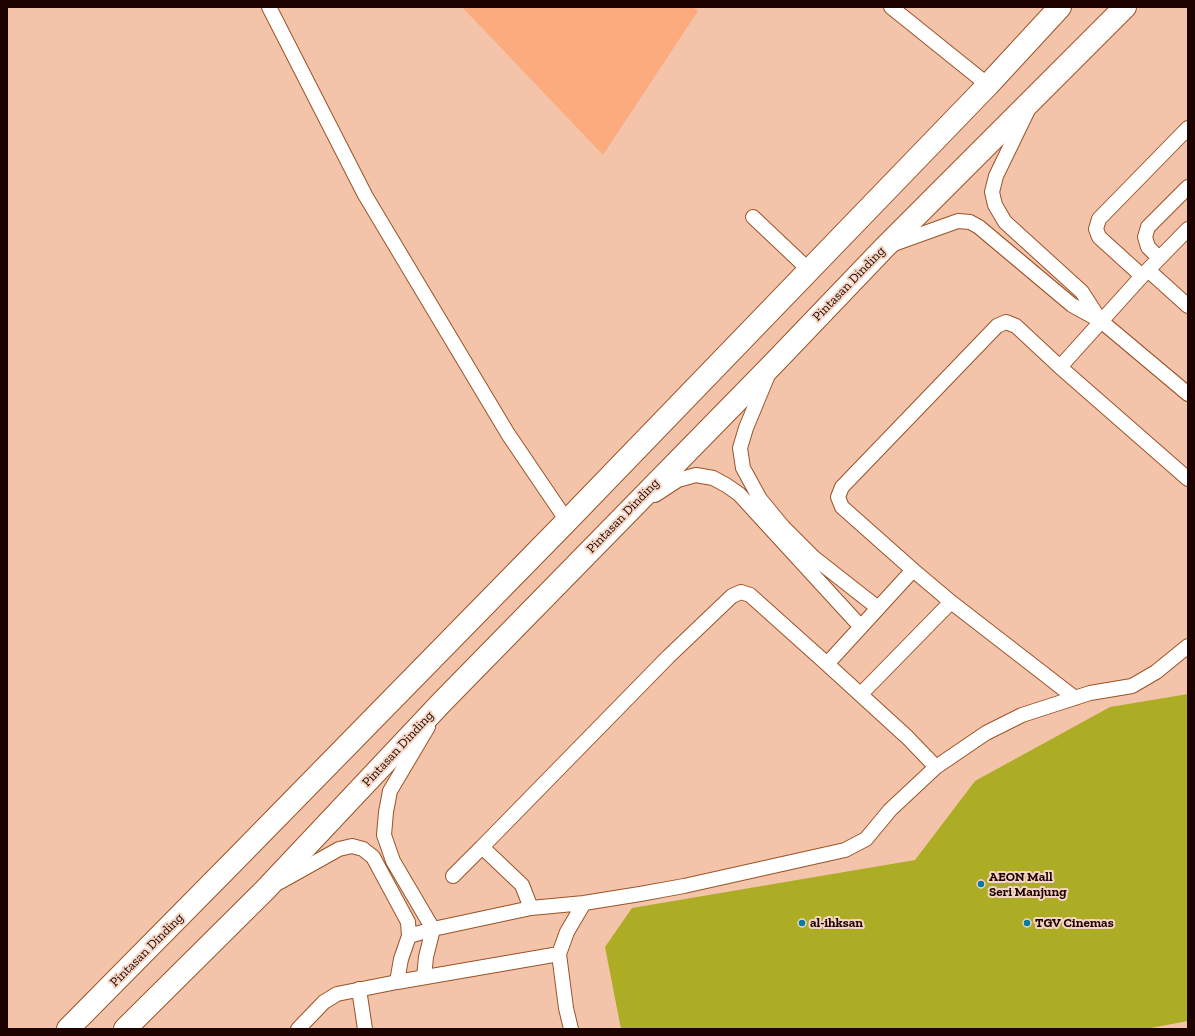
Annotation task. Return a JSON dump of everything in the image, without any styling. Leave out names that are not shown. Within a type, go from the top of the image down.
[{"type":"main road","name":"Pintasan Dinding","points":[[68,1029],[567,521],[988,85],[1060,7]]},
{"type":"main road","name":"Pintasan Dinding","points":[[125,1029],[265,890],[442,702],[773,364],[884,248],[1124,7]]},
{"type":"lane","points":[[268,7],[365,195],[508,434],[567,521]]},
{"type":"lane","points":[[891,7],[988,85]]},
{"type":"lane","points":[[1036,95],[996,176],[992,192],[995,205],[1005,222],[1082,292],[1101,321]]},
{"type":"lane","points":[[1188,128],[1099,219],[1096,228],[1099,237],[1188,306]]},
{"type":"lane","points":[[1159,258],[1146,242],[1145,237],[1148,227],[1188,187]]},
{"type":"lane","points":[[753,218],[809,270]]},
{"type":"lane","points":[[884,248],[958,221],[970,222],[979,227],[1072,305],[1101,321],[1188,394]]},
{"type":"lane","points":[[1060,368],[1145,273],[1188,229]]},
{"type":"lane","points":[[1076,698],[951,602],[842,507],[838,497],[842,487],[997,326],[1006,322],[1016,326],[1060,368],[1188,480]]},
{"type":"lane","points":[[773,364],[746,428],[740,448],[743,468],[760,499],[783,527],[813,557],[878,608]]},
{"type":"lane","points":[[622,517],[678,480],[696,474],[713,478],[738,494],[861,627]]},
{"type":"lane","points":[[827,664],[913,570]]},
{"type":"lane","points":[[453,876],[668,657],[732,596],[741,592],[750,595],[861,694],[907,737],[936,767]]},
{"type":"lane","points":[[861,694],[951,602]]},
{"type":"lane","points":[[409,936],[432,929],[531,908],[584,903],[684,886],[845,850],[866,839],[890,810],[936,767],[986,733],[1022,716],[1090,693],[1132,686],[1156,672],[1188,646]]},
{"type":"lane","points":[[424,977],[426,956],[432,929],[393,862],[384,835],[390,791],[442,702]]},
{"type":"lane","points":[[265,890],[339,849],[352,846],[363,849],[373,857],[408,922],[409,936],[401,959],[397,982]]},
{"type":"lane","points":[[482,847],[522,885],[531,908]]},
{"type":"lane","points":[[571,1029],[566,1008],[559,954],[567,932],[584,903]]},
{"type":"lane","points":[[298,1029],[324,1002],[337,994],[424,977],[559,954]]},
{"type":"lane","points":[[359,989],[365,1029]]},
{"type":"shaded area","points":[[462,7],[694,7],[698,11],[603,155]]},
{"type":"building","name":"AEON Mall Seri Manjung","points":[[1188,694],[1188,1021],[1145,1029],[621,1029],[605,947],[632,908],[915,860],[975,781],[1110,707]]},
{"type":"place","name":"AEON Mall Seri Manjung","points":[[981,884]]},
{"type":"place","name":"al-ihksan","points":[[802,923]]},
{"type":"place","name":"TGV Cinemas","points":[[1027,923]]}]
